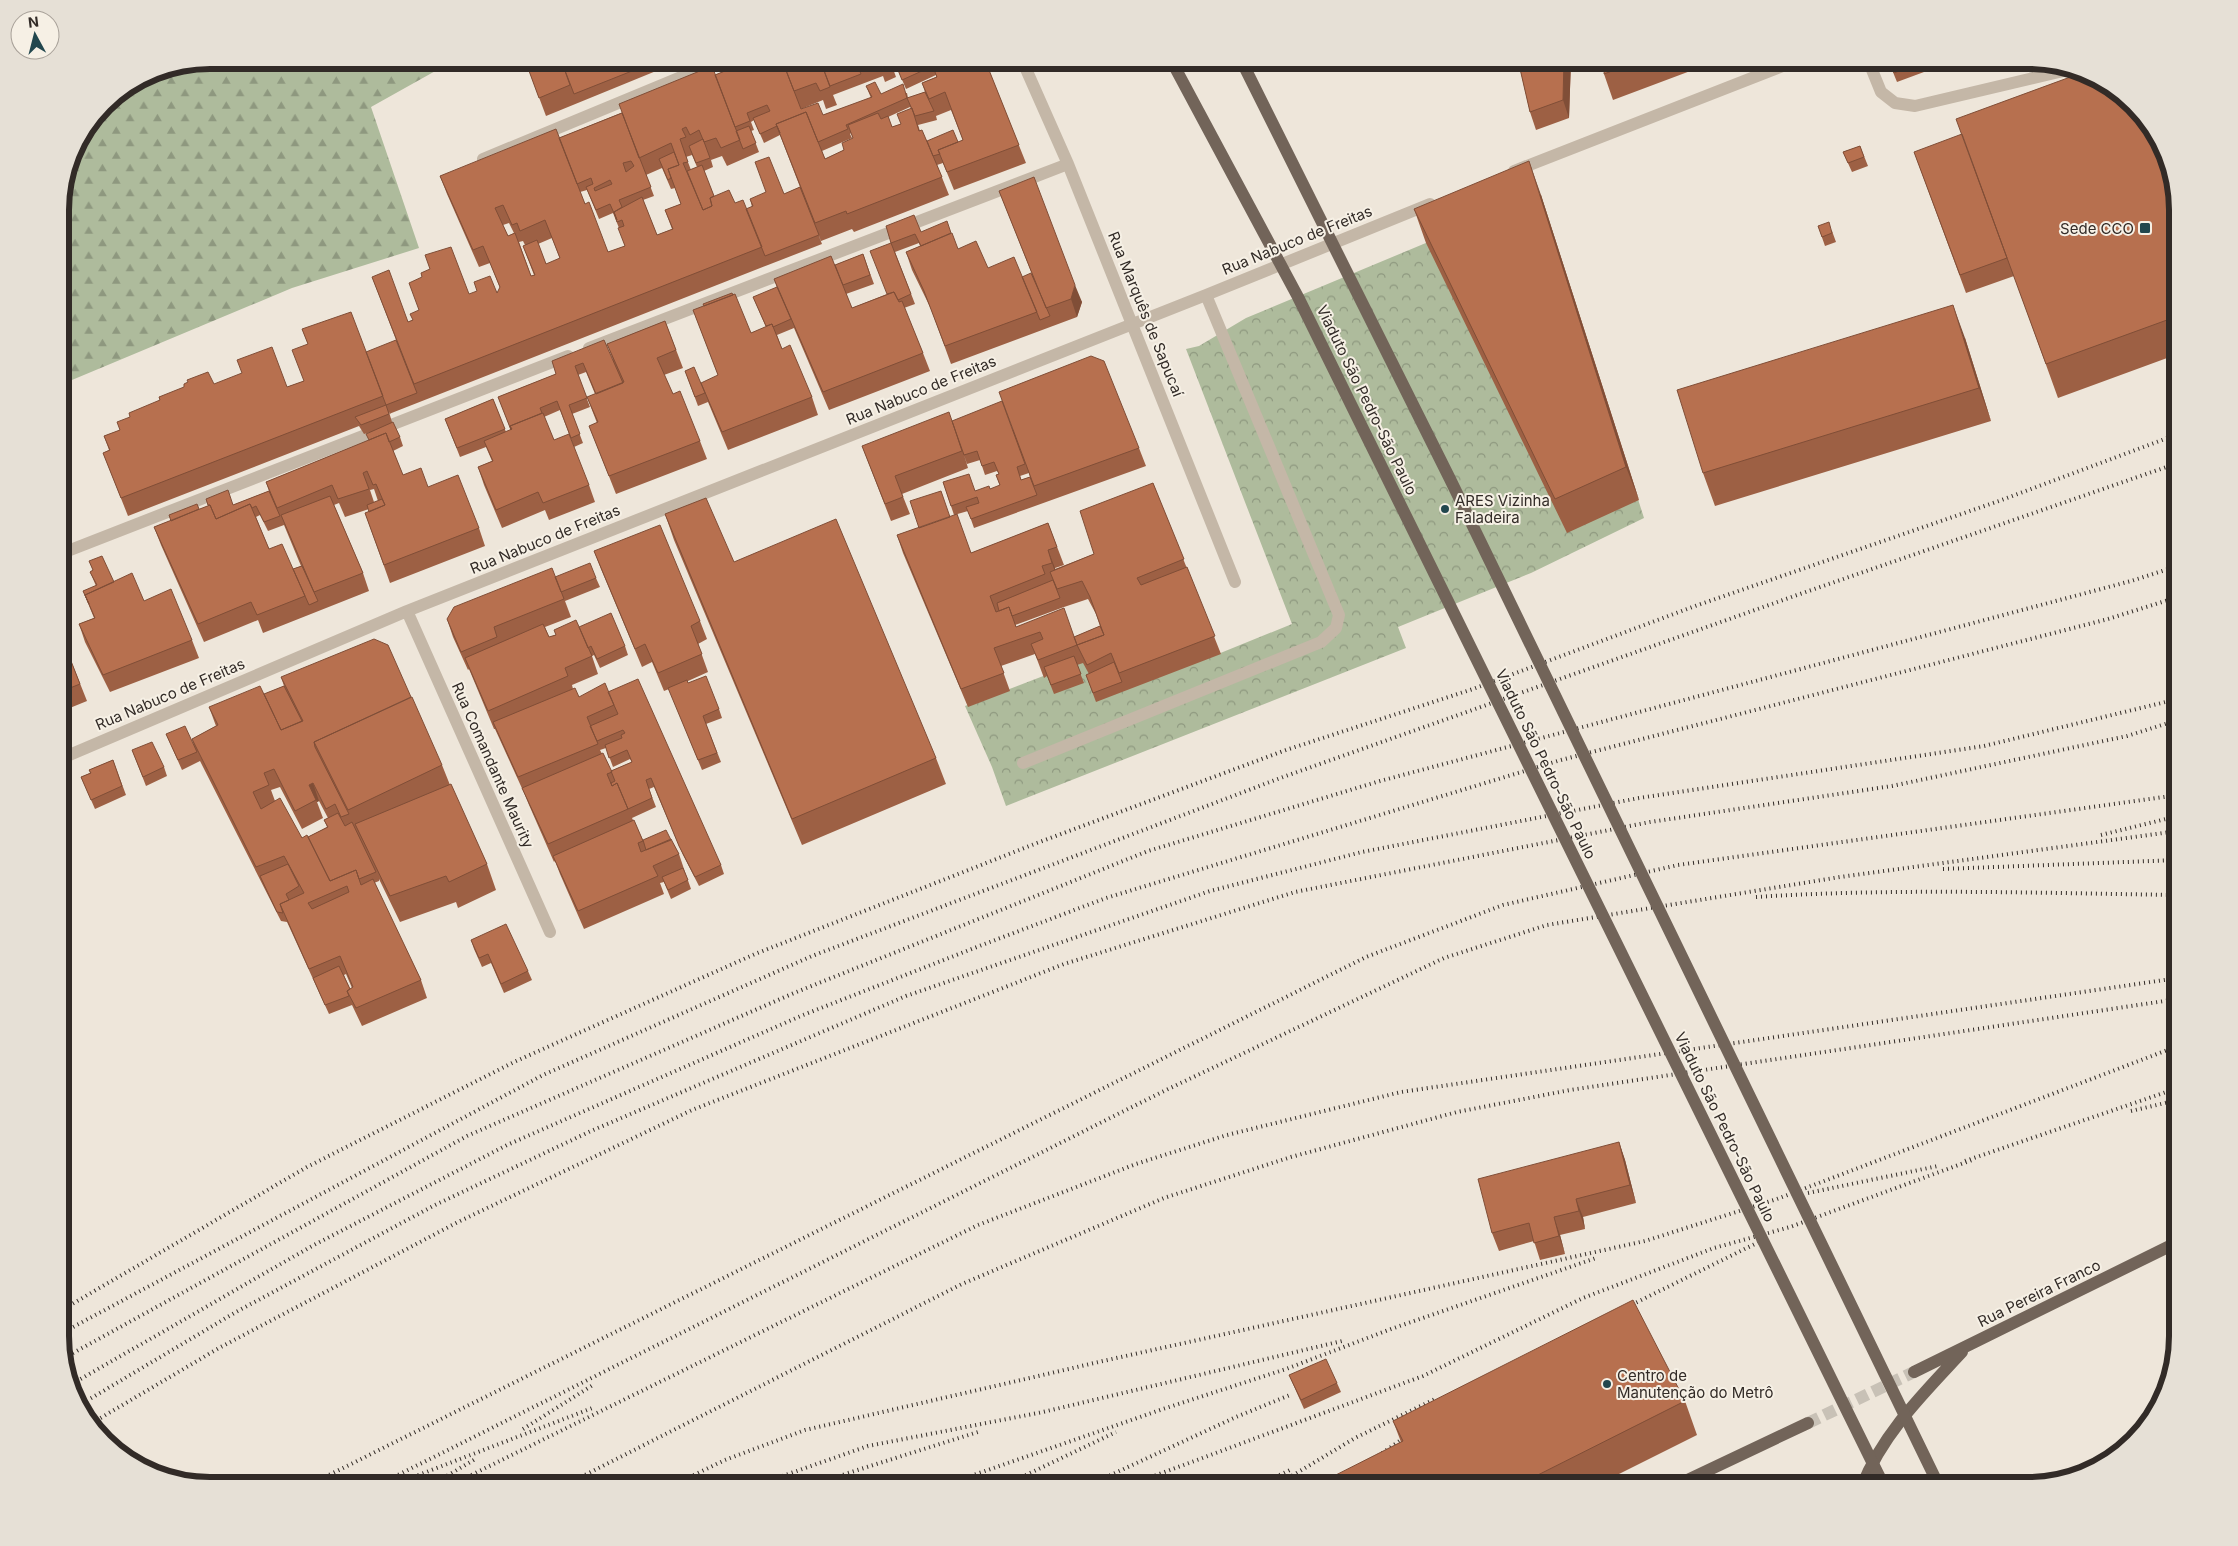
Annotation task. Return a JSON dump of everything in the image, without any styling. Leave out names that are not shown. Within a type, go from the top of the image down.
[{"type":"main road","name":"Viaduto São Pedro-São Paulo","points":[[1176,69],[1302,306],[1880,1477]]},
{"type":"main road","points":[[1245,69],[1454,488],[1935,1477]]},
{"type":"main road","name":"Rua Pereira Franco","points":[[1914,1372],[2169,1246]]},
{"type":"main road","points":[[1866,1477],[1870,1467],[1901,1420],[1967,1346]]},
{"type":"main road","points":[[1694,1477],[1808,1423]]},
{"type":"street","points":[[483,159],[700,69]]},
{"type":"street","name":"Rua Marquês de Sapucaí","points":[[1026,69],[1068,164],[1235,582]]},
{"type":"street","points":[[1503,175],[1775,69]]},
{"type":"street","points":[[1872,69],[1881,92],[1895,103],[1915,106],[2058,72]]},
{"type":"street","points":[[69,551],[1068,164]]},
{"type":"street","name":"Rua Nabuco de Freitas","points":[[69,755],[406,611],[1206,295],[1438,200]]},
{"type":"street","points":[[1023,763],[1320,642],[1336,628],[1339,615],[1206,295]]},
{"type":"street","name":"Rua Comandante Maurity","points":[[406,611],[550,932]]},
{"type":"green space","points":[[200,69],[439,69],[371,107],[419,248],[292,288],[69,381],[70,191],[79,156],[98,124],[110,110],[139,88],[156,79],[182,71]]},
{"type":"green space","name":"ARES Vizinha Faladeira","points":[[1541,195],[1644,518],[1531,573],[1398,627],[1406,648],[1006,806],[992,767],[965,706],[1202,615],[1218,654],[1292,624],[1186,349],[1199,346],[1246,318]]},
{"type":"building","points":[[528,69],[564,69],[570,85],[539,98]]},
{"type":"building","points":[[564,69],[637,69],[574,94]]},
{"type":"building","points":[[705,69],[713,69],[740,140],[721,148],[716,138],[704,142],[699,130],[690,135],[686,127],[682,129],[686,137],[680,139],[688,162],[683,163],[703,210],[712,206],[710,198],[729,190],[735,203],[743,200],[762,247],[414,384],[372,277],[389,270],[408,322],[413,320],[410,314],[419,310],[409,283],[422,277],[421,273],[430,269],[425,255],[451,247],[469,294],[477,291],[474,282],[490,276],[497,293],[500,287],[483,246],[473,250],[440,176],[556,129],[585,204],[589,202],[608,252],[625,246],[618,228],[624,226],[622,220],[617,222],[614,212],[642,197],[657,235],[673,229],[665,210],[681,204],[668,169],[679,165],[671,143],[639,158],[619,104]],"holes":[[[503,205],[512,225],[517,223],[520,231],[545,220],[560,258],[546,264],[537,240],[523,246],[535,275],[531,276],[515,233],[508,236],[495,208]]]},
{"type":"building","points":[[730,69],[785,69],[801,109],[818,103],[823,115],[872,97],[866,86],[875,82],[881,94],[903,84],[907,98],[846,125],[848,129],[818,142],[806,112],[776,124],[777,126],[760,134],[753,118],[770,111],[767,105],[747,113],[750,121],[735,127],[715,75]]},
{"type":"building","points":[[785,69],[823,69],[830,87],[820,91],[816,83],[794,91]]},
{"type":"building","points":[[823,69],[859,69],[861,74],[830,86]]},
{"type":"building","points":[[898,69],[926,69],[902,80]]},
{"type":"building","points":[[934,69],[989,69],[1019,145],[947,172],[938,150],[963,140],[945,92],[929,99],[922,83],[937,77]]},
{"type":"building","points":[[1520,69],[1564,69],[1563,100],[1530,112]]},
{"type":"building","points":[[1604,69],[1617,69],[1604,74]]},
{"type":"building","points":[[1892,69],[1904,69],[1894,73]]},
{"type":"building","points":[[2073,76],[2091,83],[2107,92],[2128,110],[2140,124],[2159,156],[2168,191],[2169,319],[2046,364],[1956,119]]},
{"type":"building","points":[[925,92],[934,111],[915,116],[907,98]]},
{"type":"building","points":[[912,108],[919,131],[922,130],[942,177],[847,214],[846,211],[815,223],[776,124],[806,112],[825,159],[844,150],[842,143],[853,138],[848,125],[878,113],[881,119],[888,116],[892,127],[901,124],[897,114]]},
{"type":"building","points":[[622,113],[651,187],[619,200],[622,207],[614,212],[617,220],[610,204],[596,210],[586,187],[593,184],[591,178],[577,184],[559,138]],"holes":[[[631,161],[634,166],[626,172],[623,163]],[[610,180],[612,184],[595,191],[594,188]]]},
{"type":"building","points":[[749,126],[756,143],[743,149],[736,131]]},
{"type":"building","points":[[953,130],[958,142],[938,150],[940,154],[933,156],[927,141]]},
{"type":"building","points":[[1962,134],[2007,258],[1960,275],[1914,152]]},
{"type":"building","points":[[703,139],[710,158],[696,163],[689,146]]},
{"type":"building","points":[[1860,146],[1864,157],[1848,163],[1843,152]]},
{"type":"building","points":[[674,152],[679,165],[668,169],[671,178],[668,180],[659,159]]},
{"type":"building","points":[[769,157],[784,194],[800,187],[819,235],[765,256],[746,209],[753,206],[750,199],[766,192],[755,162]]},
{"type":"building","points":[[1529,161],[1626,467],[1555,499],[1414,209]]},
{"type":"building","points":[[702,165],[714,196],[710,198],[712,206],[703,210],[687,171]]},
{"type":"building","points":[[1034,177],[1075,285],[1071,299],[1046,308],[999,191]]},
{"type":"building","points":[[914,215],[921,232],[947,221],[951,233],[921,246],[915,234],[891,243],[886,226]]},
{"type":"building","points":[[1829,222],[1832,233],[1822,237],[1818,226]]},
{"type":"building","points":[[952,233],[958,249],[976,241],[988,268],[1014,257],[1037,312],[945,346],[924,291],[906,252]]},
{"type":"building","points":[[891,243],[911,294],[898,300],[894,292],[887,294],[870,251]]},
{"type":"building","points":[[863,254],[870,275],[843,285],[835,265]]},
{"type":"building","points":[[831,256],[852,308],[894,292],[899,302],[902,301],[923,353],[823,392],[774,279]]},
{"type":"building","points":[[1031,273],[1050,316],[1040,320],[1022,277]]},
{"type":"building","points":[[777,287],[791,319],[773,327],[772,324],[766,326],[753,297]]},
{"type":"building","points":[[732,293],[733,295],[704,306],[703,304]]},
{"type":"building","points":[[735,294],[751,333],[772,324],[782,349],[790,345],[812,397],[722,432],[701,383],[718,375],[693,310]]},
{"type":"building","points":[[1953,305],[1979,388],[1703,473],[1677,390]]},
{"type":"building","points":[[351,312],[383,396],[121,498],[103,453],[110,450],[104,436],[120,430],[117,422],[130,417],[129,413],[160,400],[159,397],[184,387],[184,384],[188,382],[187,380],[208,372],[214,384],[242,373],[237,360],[272,347],[287,387],[304,381],[292,350],[308,344],[302,329]]},
{"type":"building","points":[[665,321],[676,350],[657,358],[673,394],[680,391],[700,441],[609,476],[589,426],[598,422],[587,397],[624,382],[607,344]]},
{"type":"building","points":[[396,340],[417,393],[386,405],[366,352]]},
{"type":"building","points":[[604,340],[623,383],[596,394],[583,363],[575,366],[587,398],[569,405],[580,434],[571,438],[557,401],[540,408],[542,413],[510,426],[511,430],[498,397],[556,374],[552,361]]},
{"type":"building","points":[[1091,356],[1104,361],[1139,448],[1034,486],[999,392]]},
{"type":"building","points":[[694,367],[705,393],[695,397],[685,371]]},
{"type":"building","points":[[493,399],[505,429],[457,448],[445,419]]},
{"type":"building","points":[[1002,401],[1025,464],[1017,467],[1021,480],[1030,477],[1037,495],[971,519],[966,507],[979,503],[977,497],[951,506],[943,482],[969,474],[975,491],[989,486],[990,489],[1000,485],[996,475],[999,474],[994,462],[982,466],[977,451],[964,455],[952,421]]},
{"type":"building","points":[[386,405],[389,414],[361,425],[355,417]]},
{"type":"building","points":[[949,412],[962,451],[895,476],[903,497],[885,504],[862,446]]},
{"type":"building","points":[[543,413],[554,440],[569,434],[589,485],[543,503],[538,492],[496,510],[478,467],[493,461],[484,441],[512,429],[510,426]]},
{"type":"building","points":[[393,422],[400,437],[389,442],[386,433],[369,440],[366,434]]},
{"type":"building","points":[[386,433],[403,475],[421,468],[428,487],[458,475],[479,528],[384,565],[365,513],[385,505],[376,484],[373,485],[367,471],[363,473],[369,489],[338,499],[332,485],[277,508],[266,482]]},
{"type":"building","points":[[1153,483],[1184,559],[1137,578],[1141,585],[1187,567],[1215,636],[1119,673],[1111,653],[1087,665],[1077,645],[1104,635],[1090,597],[1082,581],[1057,589],[1050,572],[1094,554],[1080,511]]},
{"type":"building","points":[[228,490],[233,505],[269,491],[280,516],[264,522],[256,506],[252,508],[250,504],[216,519],[206,499]]},
{"type":"building","points":[[941,491],[950,517],[919,528],[910,501]]},
{"type":"building","points":[[330,496],[363,573],[314,592],[281,515]]},
{"type":"building","points":[[706,498],[734,562],[836,519],[936,758],[792,819],[665,514]]},
{"type":"building","points":[[382,499],[385,505],[369,512],[367,505]]},
{"type":"building","points":[[197,504],[199,509],[171,521],[169,515]]},
{"type":"building","points":[[250,504],[269,549],[282,544],[305,596],[257,615],[251,602],[198,624],[154,527],[210,505],[216,519]]},
{"type":"building","points":[[957,514],[971,553],[1048,523],[1057,547],[1048,550],[1052,563],[1042,566],[1045,574],[990,596],[996,612],[1009,607],[1016,627],[1064,608],[1077,645],[1038,660],[1031,644],[1043,639],[1040,632],[994,648],[1004,673],[961,689],[897,535]]},
{"type":"building","points":[[660,525],[700,621],[691,626],[702,654],[658,673],[645,644],[635,649],[594,551]]},
{"type":"building","points":[[102,556],[114,582],[85,595],[89,604],[83,591],[97,585],[90,572],[93,570],[89,561]]},
{"type":"building","points":[[590,563],[596,578],[561,592],[555,577]]},
{"type":"building","points":[[302,566],[318,601],[309,605],[293,569]]},
{"type":"building","points":[[552,568],[564,599],[494,627],[497,637],[461,652],[447,619],[454,607]]},
{"type":"building","points":[[132,573],[144,601],[171,589],[192,640],[103,675],[79,624],[95,618],[85,595]]},
{"type":"building","points":[[1053,580],[1060,598],[1012,616],[1009,607],[999,611],[997,603]]},
{"type":"building","points":[[611,613],[625,646],[597,659],[591,646],[588,648],[579,627]]},
{"type":"building","points":[[576,620],[592,656],[565,668],[568,676],[488,711],[465,658],[543,624],[549,637],[556,635],[554,630]]},
{"type":"building","points":[[1100,626],[1104,635],[1077,645],[1074,637]]},
{"type":"building","points":[[374,639],[388,645],[411,697],[314,742],[349,814],[341,817],[335,804],[326,809],[313,783],[309,785],[316,800],[295,811],[274,769],[264,773],[269,785],[253,792],[261,809],[280,798],[302,838],[307,835],[330,881],[356,870],[361,885],[373,879],[421,980],[356,1008],[347,991],[353,987],[340,956],[309,969],[280,904],[304,893],[284,856],[256,867],[192,739],[218,725],[209,707],[260,686],[281,730],[303,721],[281,677]],"holes":[[[347,886],[349,892],[312,909],[308,903]]]},
{"type":"building","points":[[69,656],[80,684],[69,688]]},
{"type":"building","points":[[1074,656],[1081,674],[1051,685],[1044,667]]},
{"type":"building","points":[[1114,662],[1122,682],[1093,693],[1086,675]]},
{"type":"building","points":[[706,676],[719,709],[703,716],[717,753],[698,760],[668,688],[687,680],[688,683]]},
{"type":"building","points":[[638,679],[721,865],[695,877],[679,846],[651,778],[646,780],[652,798],[628,809],[617,783],[612,786],[611,783],[615,781],[611,771],[632,762],[627,750],[609,758],[605,745],[622,738],[621,735],[625,733],[623,730],[597,741],[590,726],[618,714],[608,692]]},
{"type":"building","points":[[605,683],[614,705],[587,717],[598,744],[518,777],[493,722],[575,688],[579,697]]},
{"type":"building","points":[[284,686],[302,721],[281,730],[264,694]]},
{"type":"building","points":[[412,697],[442,765],[348,810],[314,742]]},
{"type":"building","points":[[185,726],[197,752],[178,760],[166,734]]},
{"type":"building","points":[[152,742],[164,767],[143,777],[132,750]]},
{"type":"building","points":[[603,753],[612,772],[607,774],[612,786],[617,783],[628,809],[548,844],[522,788]]},
{"type":"building","points":[[113,760],[122,786],[91,800],[81,777],[91,773],[89,770]]},
{"type":"building","points":[[451,784],[487,864],[449,882],[446,876],[390,896],[355,824]]},
{"type":"building","points":[[338,813],[345,826],[352,822],[376,872],[359,879],[356,870],[330,881],[308,837],[328,827],[324,820]]},
{"type":"building","points":[[634,820],[643,841],[638,843],[641,852],[671,839],[679,854],[653,866],[658,876],[578,911],[553,856]]},
{"type":"building","points":[[666,830],[671,840],[646,850],[643,840]]},
{"type":"building","points":[[288,864],[299,886],[286,894],[289,900],[280,904],[283,913],[277,912],[260,876]]},
{"type":"building","points":[[683,868],[688,880],[668,890],[662,877]]},
{"type":"building","points":[[506,924],[528,971],[501,984],[488,954],[479,958],[471,940]]},
{"type":"building","points":[[339,966],[350,989],[347,991],[349,996],[325,1005],[313,978]]},
{"type":"building","points":[[1619,1142],[1630,1185],[1576,1199],[1579,1211],[1554,1217],[1559,1236],[1534,1243],[1529,1223],[1492,1233],[1478,1179]]},
{"type":"building","name":"Centro de Manutenção do Metrô","points":[[1633,1300],[1685,1401],[1534,1477],[1332,1477],[1403,1441],[1393,1421]]},
{"type":"building","points":[[1326,1359],[1337,1383],[1301,1400],[1289,1375]]},
{"type":"tunnel","points":[[1808,1423],[1914,1372]]},
{"type":"railway","points":[[69,1306],[307,1167],[514,1062],[755,954],[1037,843],[1286,750],[1473,689],[1698,605],[1999,501],[2169,437]]},
{"type":"railway","points":[[69,1329],[543,1075],[812,956],[1283,777],[1800,594],[2169,466]]},
{"type":"railway","points":[[70,1355],[467,1136],[794,993],[1148,851],[1380,781],[2131,581],[2169,569]]},
{"type":"railway","points":[[76,1381],[312,1246],[507,1145],[803,1015],[1106,898],[1561,760],[2108,619],[2169,600]]},
{"type":"railway","points":[[85,1402],[236,1312],[435,1205],[591,1131],[906,996],[1210,891],[1362,852],[1639,798],[1984,746],[2169,701]]},
{"type":"railway","points":[[97,1420],[219,1348],[458,1222],[692,1110],[1064,964],[1295,892],[1650,822],[1892,786],[2127,736],[2169,723]]},
{"type":"railway","points":[[325,1477],[1366,957],[1503,905],[1678,865],[2169,796]]},
{"type":"railway","points":[[2101,835],[2169,818]]},
{"type":"railway","points":[[394,1477],[1164,1091],[1444,958],[1547,925],[1840,877],[2169,832]]},
{"type":"railway","points":[[1943,869],[2169,860]]},
{"type":"railway","points":[[1756,897],[1914,892],[2169,895]]},
{"type":"railway","points":[[467,1477],[978,1225],[1136,1164],[1227,1135],[1401,1092],[2169,979]]},
{"type":"railway","points":[[581,1477],[962,1284],[1164,1198],[1291,1157],[1457,1112],[1570,1090],[2169,1000]]},
{"type":"railway","points":[[690,1477],[725,1460],[805,1430],[1103,1361],[1645,1241],[1777,1199],[2169,1049]]},
{"type":"railway","points":[[1965,1161],[2169,1091]]},
{"type":"railway","points":[[2131,1111],[2169,1102]]},
{"type":"railway","points":[[1151,1477],[1423,1376],[1583,1298],[1714,1248],[1790,1227],[1972,1160]]},
{"type":"railway","points":[[1808,1193],[1938,1166]]},
{"type":"railway","points":[[1623,1309],[1765,1239]]},
{"type":"railway","points":[[968,1477],[1163,1409],[1286,1369],[1391,1329],[1596,1258]]},
{"type":"railway","points":[[780,1477],[868,1446],[1043,1412],[1342,1341]]},
{"type":"railway","points":[[523,1429],[593,1385]]},
{"type":"railway","points":[[1106,1477],[1236,1417],[1290,1395]]},
{"type":"railway","points":[[1290,1477],[1355,1438],[1435,1399]]},
{"type":"railway","points":[[413,1477],[595,1407]]},
{"type":"railway","points":[[839,1477],[981,1431]]},
{"type":"railway","points":[[1022,1477],[1116,1432]]},
{"type":"railway","points":[[1378,1456],[1411,1433]]},
{"type":"railway","points":[[445,1477],[477,1458]]},
{"type":"railway","points":[[1276,1477],[1290,1470]]},
{"type":"place","name":"Sede CCO","points":[[2145,228]]},
{"type":"place","name":"ARES Vizinha Faladeira","points":[[1445,509]]},
{"type":"place","name":"Centro de Manutenção do Metrô","points":[[1607,1384]]}]
